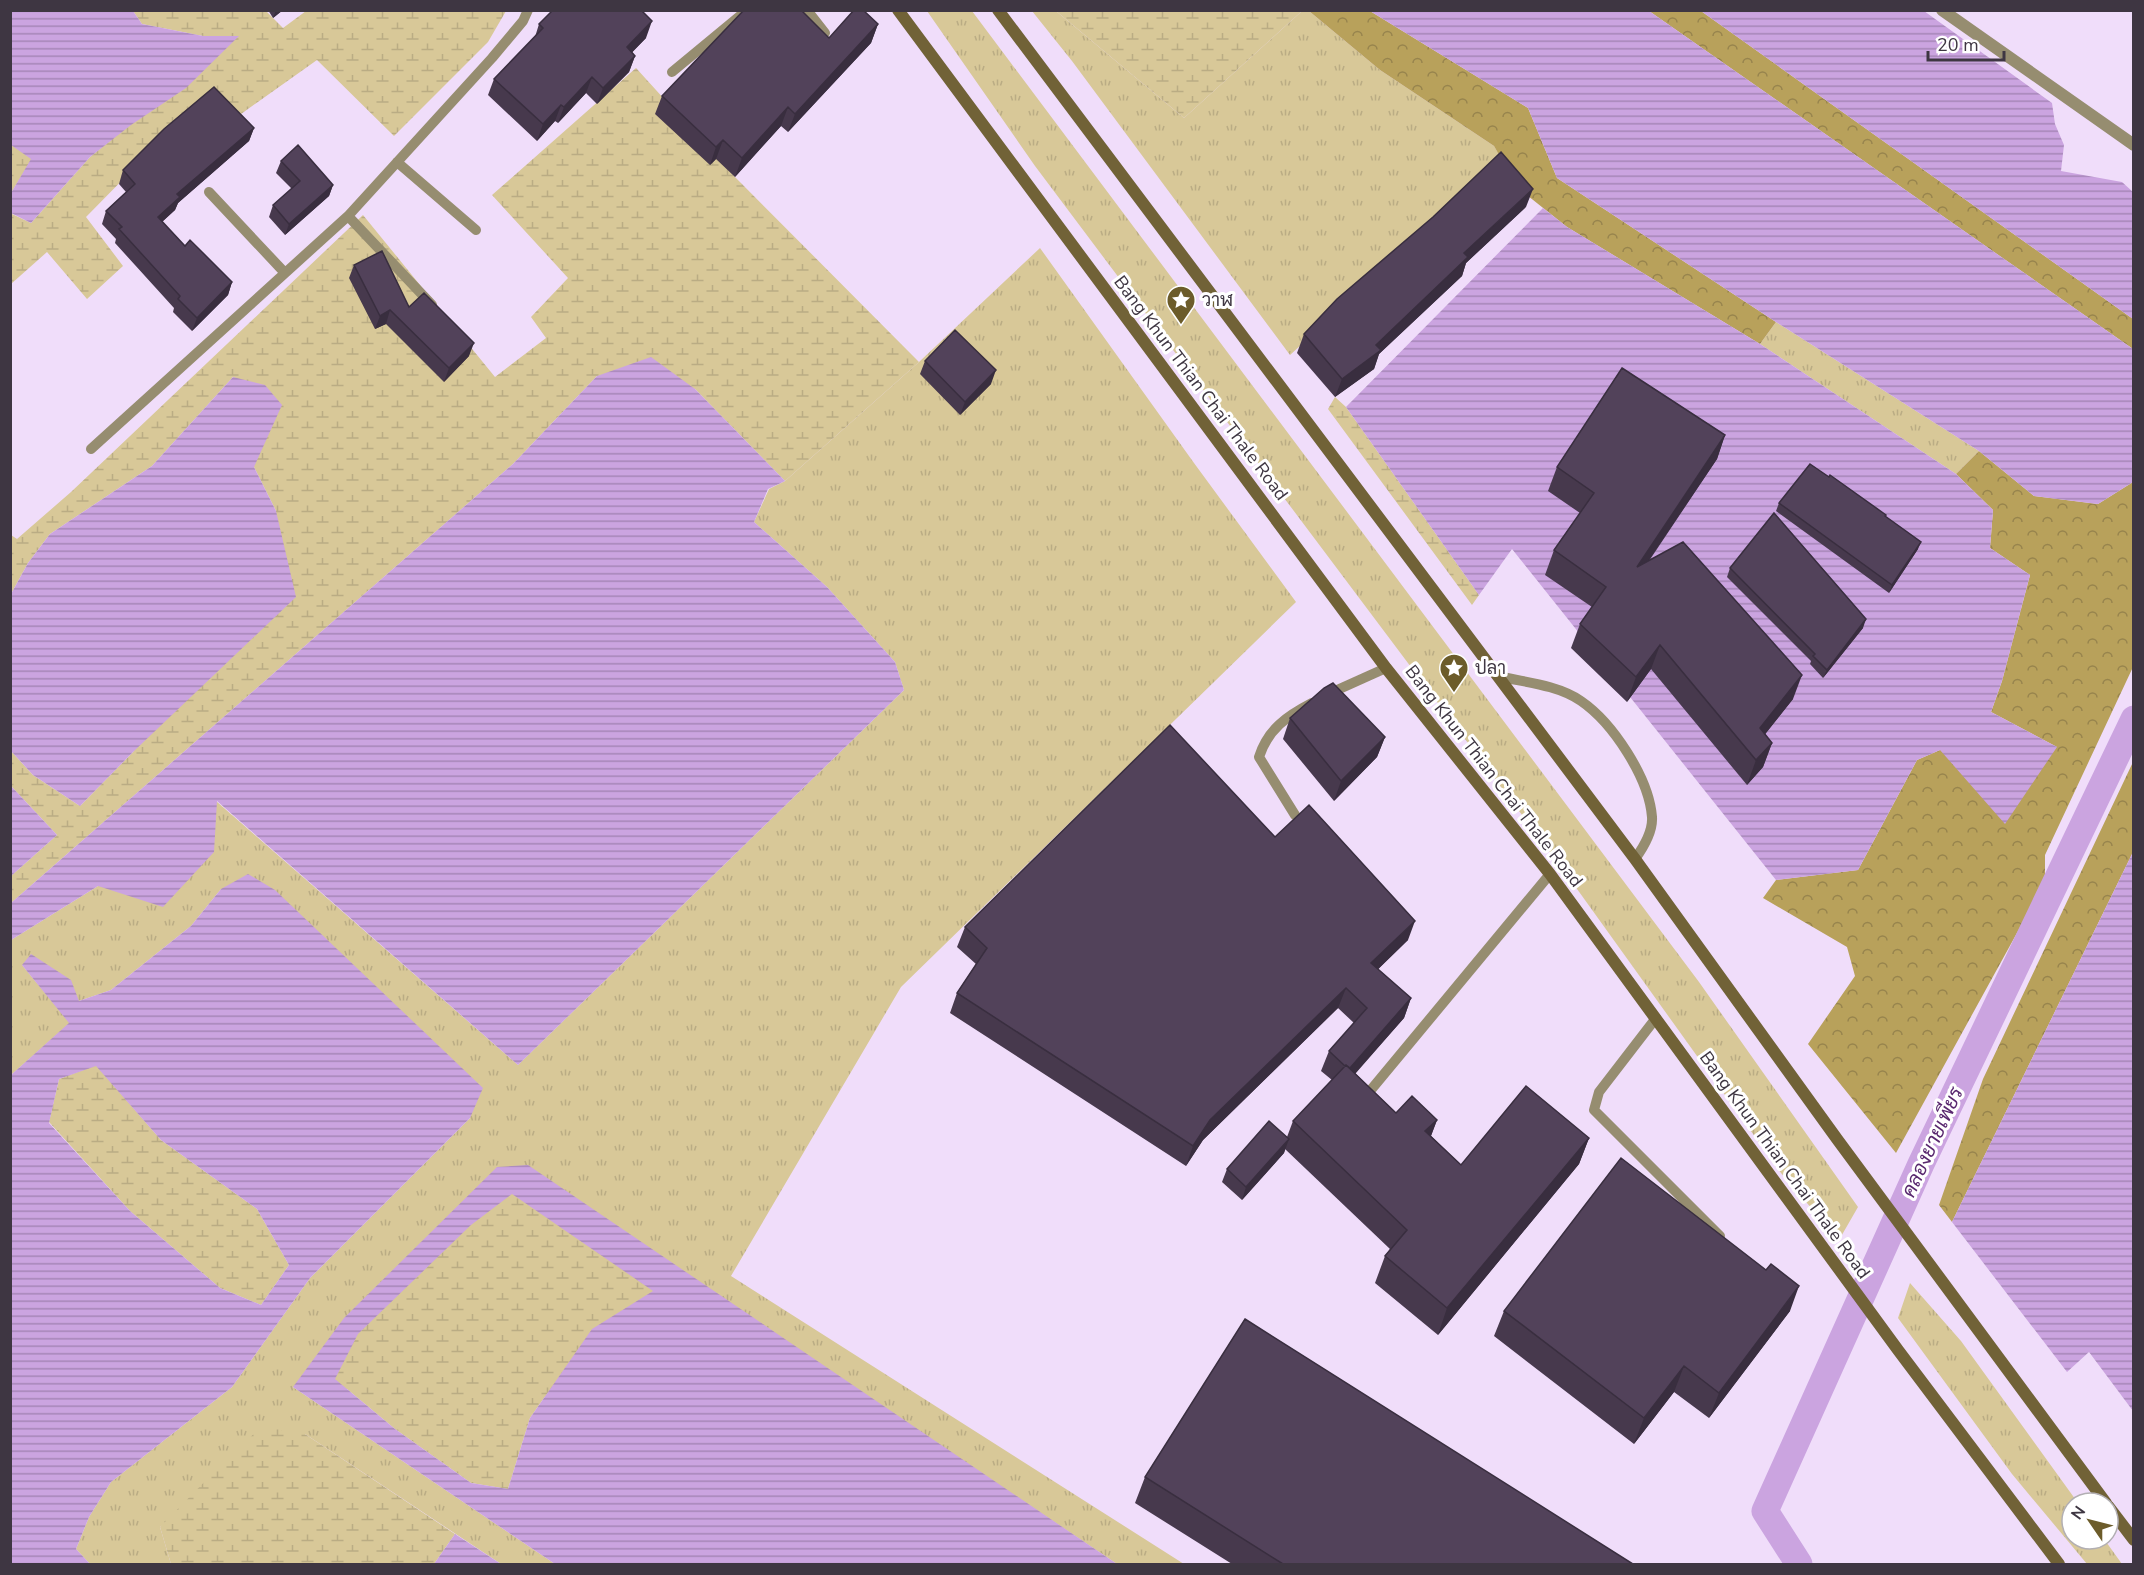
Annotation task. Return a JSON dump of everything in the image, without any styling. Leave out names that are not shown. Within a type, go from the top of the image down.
[{"type":"main road","name":"Bang Khun Thian Chai Thale Road","points":[[898,10],[1386,668],[1550,874],[1898,1350],[2059,1564]]},
{"type":"main road","points":[[998,10],[1635,859],[1837,1139],[2097,1491]]},
{"type":"main road","points":[[2120,1522],[2133,1540]]},
{"type":"street","points":[[1942,10],[2133,145]]},
{"type":"lane","points":[[92,449],[348,216],[492,58],[523,21],[528,10]]},
{"type":"lane","points":[[672,72],[747,10]]},
{"type":"lane","points":[[807,10],[825,33]]},
{"type":"lane","points":[[397,162],[476,230]]},
{"type":"lane","points":[[208,192],[285,273]]},
{"type":"lane","points":[[348,216],[443,317]]},
{"type":"lane","points":[[1295,815],[1259,756],[1263,743],[1274,728],[1292,713],[1386,668]]},
{"type":"lane","points":[[1497,676],[1557,690],[1580,701],[1619,740],[1634,761],[1644,787],[1652,819],[1645,844],[1635,859]]},
{"type":"lane","points":[[1370,1091],[1550,874]]},
{"type":"lane","points":[[1656,1018],[1599,1092],[1594,1110],[1727,1244]]},
{"type":"green space","points":[[133,11],[266,11],[283,28],[306,11],[506,11],[488,42],[394,136],[317,60],[241,114],[211,90],[86,217],[123,266],[87,299],[47,252],[11,284],[10,213],[31,223],[90,157],[238,36],[203,36],[142,24]]},
{"type":"green space","points":[[927,11],[972,11],[1699,982],[1858,1207],[1839,1240],[1781,1173],[1567,875],[1035,166]]},
{"type":"green space","points":[[1032,11],[1056,11],[1184,118],[1302,11],[1309,11],[1380,70],[1494,146],[1503,161],[1290,355],[1072,61]]},
{"type":"green space","points":[[1056,11],[1302,11],[1184,118]]},
{"type":"green space","points":[[1309,11],[1370,11],[1528,108],[1557,178],[1776,322],[1760,344],[1567,227],[1518,188],[1494,146],[1380,70]]},
{"type":"green space","points":[[1649,11],[1701,11],[2133,319],[2133,349]]},
{"type":"green space","points":[[636,68],[735,177],[919,362],[785,481],[695,389],[597,376],[513,464],[11,903],[11,876],[57,835],[11,786],[11,751],[33,775],[80,806],[133,752],[276,511],[254,467],[233,377],[152,466],[50,534],[28,563],[11,594],[11,535],[17,539],[71,492],[363,215],[495,377],[546,338],[531,317],[568,278],[492,195]]},
{"type":"green space","points":[[10,141],[12,145],[32,159],[11,193]]},
{"type":"green space","points":[[1040,248],[1296,602],[901,987],[731,1276],[1184,1564],[1117,1564],[887,1410],[293,1387],[555,1564],[501,1564],[305,1434],[160,1527],[171,1564],[90,1564],[76,1549],[89,1517],[111,1482],[232,1387],[310,1278],[470,1118],[221,889],[191,926],[111,990],[79,1001],[22,965],[70,1023],[11,1075],[11,940],[98,886],[216,801],[518,1065],[904,690],[895,662],[827,587],[754,522],[769,489],[785,481],[919,362]]},
{"type":"green space","points":[[1776,322],[1979,451],[1956,474],[1760,344]]},
{"type":"green space","points":[[1335,397],[1346,407],[1479,595],[1472,605],[1328,409]]},
{"type":"green space","points":[[1979,451],[2034,496],[2098,504],[2133,482],[2133,667],[2045,855],[2045,882],[1896,1153],[1808,1044],[1855,976],[1847,947],[1763,898],[1776,880],[1858,870],[1917,760],[1940,750],[2057,747],[1991,712],[2002,681],[2030,575],[1990,548],[1993,510],[1956,474]]},
{"type":"green space","points":[[2133,762],[2133,852],[1952,1222],[1939,1205],[1983,1079]]},
{"type":"green space","points":[[96,1065],[161,1140],[257,1209],[289,1265],[261,1305],[220,1288],[130,1211],[49,1122],[59,1079]]},
{"type":"green space","points":[[512,1194],[653,1291],[592,1329],[530,1418],[508,1489],[471,1483],[395,1429],[335,1379],[358,1334],[471,1225]]},
{"type":"green space","points":[[1910,1283],[1961,1341],[2069,1491],[2060,1491],[2060,1532],[2012,1474],[1898,1318]]},
{"type":"green space","points":[[260,1428],[305,1434],[455,1534],[434,1564],[171,1564],[160,1527]]},
{"type":"green space","points":[[2076,1551],[2113,1551],[2122,1564],[2087,1564]]},
{"type":"shaded area","points":[[11,10],[133,11],[142,24],[203,36],[239,36],[186,88],[131,125],[90,157],[31,223],[11,213],[11,193],[31,159],[11,145]]},
{"type":"shaded area","points":[[1370,11],[1649,11],[2133,349],[2133,482],[2098,504],[2034,496],[1979,451],[1776,322],[1557,178],[1528,108]]},
{"type":"shaded area","points":[[1701,11],[1924,11],[2052,103],[2055,124],[2064,145],[2061,171],[2122,182],[2133,192],[2133,319]]},
{"type":"shaded area","points":[[1543,208],[1567,227],[1760,344],[1956,474],[1993,510],[1990,548],[2030,575],[2002,681],[1991,712],[2057,747],[2005,824],[1940,750],[1917,760],[1858,870],[1776,880],[1512,549],[1479,595],[1346,407]]},
{"type":"shaded area","points":[[651,357],[695,389],[785,481],[768,489],[754,522],[827,587],[895,662],[904,690],[518,1065],[217,801],[214,852],[163,907],[98,886],[11,940],[11,903],[513,464],[597,376]]},
{"type":"shaded area","points":[[233,377],[265,385],[282,405],[254,467],[276,511],[296,597],[133,752],[80,806],[33,775],[11,751],[11,594],[28,563],[50,534],[152,466]]},
{"type":"shaded area","points":[[11,786],[57,835],[10,876]]},
{"type":"shaded area","points":[[2133,852],[2133,1411],[2089,1352],[2067,1372],[1952,1222]]},
{"type":"shaded area","points":[[248,874],[275,890],[483,1088],[470,1118],[310,1278],[232,1387],[111,1482],[89,1517],[76,1549],[90,1564],[11,1564],[11,1075],[69,1023],[22,965],[31,954],[71,980],[79,1001],[111,990],[191,926],[221,889]],"holes":[[[96,1066],[161,1140],[257,1209],[289,1265],[261,1305],[220,1288],[130,1211],[49,1123],[59,1079]]]},
{"type":"shaded area","points":[[528,1165],[1117,1564],[555,1564],[293,1387],[344,1318],[497,1167]],"holes":[[[512,1194],[653,1291],[592,1329],[530,1418],[508,1489],[471,1483],[395,1429],[335,1379],[358,1334],[471,1225]]]},
{"type":"shaded area","points":[[455,1534],[501,1564],[434,1564]]},
{"type":"building","points":[[553,10],[641,10],[652,21],[627,47],[635,56],[603,88],[592,77],[564,107],[561,105],[543,124],[494,79],[543,28],[539,24]]},
{"type":"building","points":[[744,10],[801,10],[829,38],[854,10],[863,10],[878,24],[795,114],[788,107],[742,158],[723,140],[716,147],[662,96]]},
{"type":"building","points":[[214,87],[254,128],[177,194],[180,197],[158,217],[185,246],[190,240],[232,282],[197,318],[178,299],[180,296],[119,229],[122,227],[106,211],[135,184],[123,170],[164,129]]},
{"type":"building","points":[[298,145],[333,185],[289,224],[273,205],[300,181],[281,161]]},
{"type":"building","points":[[1501,152],[1533,189],[1464,253],[1468,257],[1376,345],[1381,350],[1342,379],[1304,334],[1337,299],[1433,217]]},
{"type":"building","points":[[382,251],[409,307],[424,293],[474,343],[449,368],[390,310],[380,316],[354,265]]},
{"type":"building","points":[[955,330],[996,370],[965,402],[925,361]]},
{"type":"building","points":[[1622,368],[1725,435],[1637,567],[1683,542],[1802,675],[1760,728],[1772,743],[1756,760],[1660,645],[1636,677],[1580,624],[1606,587],[1554,550],[1594,493],[1557,467]]},
{"type":"building","points":[[1810,464],[1829,477],[1830,475],[1921,542],[1892,585],[1779,503]]},
{"type":"building","points":[[1774,513],[1866,619],[1827,670],[1813,656],[1815,654],[1730,568]]},
{"type":"building","points":[[1333,683],[1385,737],[1341,781],[1290,718],[1324,688]]},
{"type":"building","points":[[1170,725],[1275,837],[1309,805],[1415,921],[1371,963],[1411,998],[1350,1068],[1329,1051],[1367,1008],[1346,988],[1210,1120],[1193,1146],[957,993],[987,948],[965,927]]},
{"type":"building","points":[[1346,1065],[1396,1113],[1412,1096],[1437,1120],[1425,1131],[1461,1165],[1526,1086],[1589,1138],[1447,1308],[1385,1256],[1407,1230],[1293,1121]]},
{"type":"building","points":[[1269,1121],[1289,1139],[1246,1187],[1227,1169]]},
{"type":"building","points":[[1621,1158],[1766,1270],[1771,1264],[1799,1286],[1719,1393],[1684,1366],[1644,1418],[1504,1311]]},
{"type":"building","points":[[1245,1319],[1633,1564],[1283,1564],[1145,1477]]},
{"type":"waterway","name":"คลองยายเพียร","points":[[1799,1564],[1765,1511],[1921,1164],[2134,719]]},
{"type":"place","name":"วาฬ","points":[[1181,326]]},
{"type":"place","name":"ปลา","points":[[1454,694]]}]
